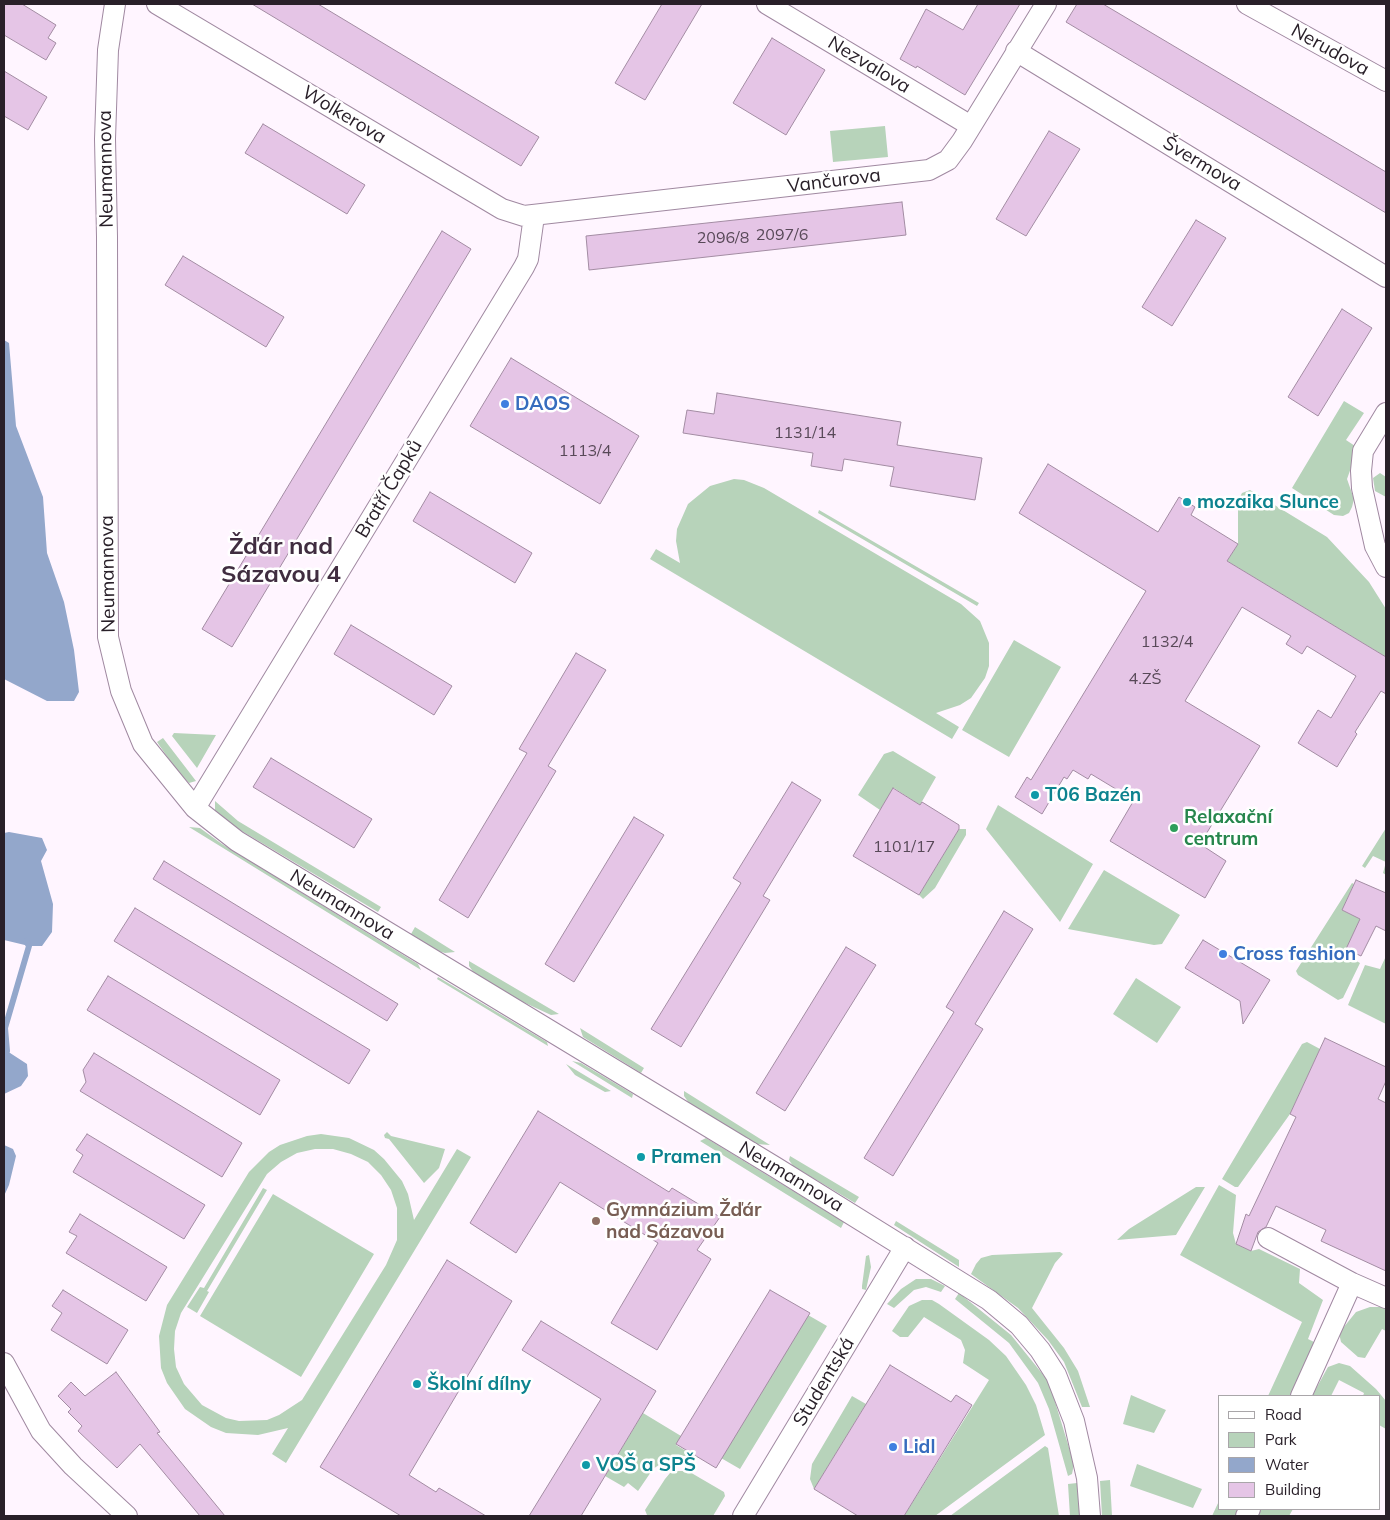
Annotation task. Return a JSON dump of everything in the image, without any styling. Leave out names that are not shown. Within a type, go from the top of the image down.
[{"type":"street","name":"Neumannova","points":[[115,4],[108,50],[105,139],[108,637],[121,691],[143,744],[195,808],[245,846],[906,1247],[989,1300],[1019,1325],[1040,1350],[1056,1374],[1074,1421],[1087,1478],[1090,1516]]},
{"type":"street","name":"Wolkerova","points":[[157,4],[502,209],[517,215],[534,216]]},
{"type":"street","name":"Nezvalova","points":[[767,4],[971,126]]},
{"type":"street","name":"Vančurova","points":[[534,216],[929,170],[948,160],[1046,4]]},
{"type":"street","name":"Nerudova","points":[[1248,4],[1386,81]]},
{"type":"street","name":"Švermova","points":[[1016,51],[1386,277]]},
{"type":"street","name":"Bratří Čapků","points":[[195,808],[524,267],[528,259],[534,216]]},
{"type":"street","points":[[1386,413],[1363,451],[1361,471],[1362,488],[1375,546],[1386,568]]},
{"type":"street","points":[[1268,1238],[1352,1283],[1386,1298]]},
{"type":"street","name":"Studentská","points":[[743,1516],[906,1247]]},
{"type":"street","points":[[1301,1395],[1352,1283]]},
{"type":"street","points":[[4,1363],[41,1432],[73,1466],[127,1516]]},
{"type":"green space","points":[[885,126],[888,157],[833,162],[830,131]]},
{"type":"green space","points":[[1344,401],[1364,413],[1346,440],[1358,448],[1347,479],[1354,499],[1349,513],[1343,516],[1334,515],[1292,488]]},
{"type":"green space","points":[[1380,473],[1386,477],[1386,497],[1375,491],[1373,478]]},
{"type":"green space","points":[[734,479],[744,480],[764,488],[961,604],[980,621],[989,643],[989,666],[985,678],[971,698],[960,705],[936,713],[959,727],[952,739],[650,559],[656,549],[680,563],[676,541],[677,529],[688,504],[710,486]]},
{"type":"green space","points":[[1250,490],[1327,537],[1369,582],[1386,609],[1386,657],[1227,561],[1238,544],[1238,501],[1242,493]]},
{"type":"green space","points":[[819,510],[979,603],[977,606],[818,513]]},
{"type":"green space","points":[[1014,640],[1061,667],[1009,757],[962,730]]},
{"type":"green space","points":[[174,733],[216,735],[197,768],[172,736]]},
{"type":"green space","points":[[163,738],[196,781],[189,783],[175,768],[157,742]]},
{"type":"green space","points":[[893,751],[936,777],[920,805],[894,788],[880,810],[858,795],[884,754]]},
{"type":"green space","points":[[215,801],[238,821],[381,907],[378,912],[235,827],[215,811]]},
{"type":"green space","points":[[998,805],[1093,864],[1060,922],[986,829]]},
{"type":"green space","points":[[189,827],[200,828],[222,844],[418,964],[421,970]]},
{"type":"green space","points":[[1386,828],[1386,862],[1373,856],[1365,868],[1362,866]]},
{"type":"green space","points":[[959,829],[966,829],[966,835],[935,888],[923,899],[919,895]]},
{"type":"green space","points":[[1386,862],[1386,875],[1383,873]]},
{"type":"green space","points":[[1104,870],[1180,915],[1162,944],[1154,945],[1068,929]]},
{"type":"green space","points":[[1352,883],[1354,884],[1342,910],[1360,919],[1344,954],[1360,963],[1343,998],[1338,1000],[1298,975],[1296,971]]},
{"type":"green space","points":[[415,927],[455,952],[445,953],[438,951],[411,934]]},
{"type":"green space","points":[[1386,956],[1386,1024],[1348,1005],[1365,965],[1380,969]]},
{"type":"green space","points":[[469,961],[559,1014],[551,1015],[523,1002],[474,973],[469,966]]},
{"type":"green space","points":[[438,977],[547,1042],[548,1046],[437,979]]},
{"type":"green space","points":[[1136,978],[1181,1007],[1157,1043],[1113,1014]]},
{"type":"green space","points":[[580,1028],[644,1068],[641,1073],[583,1037]]},
{"type":"green space","points":[[1307,1042],[1320,1049],[1290,1114],[1238,1187],[1235,1187],[1222,1179],[1302,1044]]},
{"type":"green space","points":[[572,1061],[581,1063],[633,1094],[632,1098]]},
{"type":"green space","points":[[566,1064],[611,1091],[605,1092],[575,1075]]},
{"type":"green space","points":[[684,1091],[770,1145],[756,1144],[689,1103],[684,1096]]},
{"type":"green space","points":[[387,1132],[391,1136],[445,1149],[439,1168],[424,1183],[389,1139],[385,1138],[384,1135]]},
{"type":"green space","points":[[321,1134],[349,1138],[374,1150],[402,1181],[408,1194],[414,1220],[457,1149],[471,1157],[286,1463],[272,1454],[288,1428],[258,1435],[226,1433],[211,1427],[185,1409],[167,1383],[161,1368],[159,1336],[167,1305],[249,1172],[269,1152],[280,1145],[307,1136]],"holes":[[[315,1149],[333,1149],[351,1154],[368,1162],[381,1175],[391,1190],[397,1208],[397,1240],[386,1265],[302,1400],[279,1415],[267,1420],[239,1421],[226,1418],[202,1405],[184,1384],[176,1367],[175,1331],[181,1313],[267,1174],[281,1162],[297,1153]]]},
{"type":"green space","points":[[706,1138],[844,1222],[841,1228],[700,1141]]},
{"type":"green space","points":[[790,1156],[859,1197],[855,1203],[793,1166],[789,1160]]},
{"type":"green space","points":[[1219,1185],[1236,1195],[1233,1233],[1236,1244],[1251,1251],[1259,1249],[1300,1269],[1299,1283],[1323,1300],[1308,1339],[1316,1343],[1292,1395],[1268,1395],[1302,1322],[1180,1255]]},
{"type":"green space","points":[[1196,1187],[1205,1187],[1176,1235],[1117,1240],[1129,1229]]},
{"type":"green space","points":[[263,1188],[267,1190],[207,1291],[209,1292],[197,1313],[187,1307],[200,1287],[204,1288]]},
{"type":"green space","points":[[273,1194],[374,1254],[301,1377],[200,1316]]},
{"type":"green space","points":[[896,1221],[959,1260],[959,1267],[894,1225]]},
{"type":"green space","points":[[1060,1252],[1063,1254],[1055,1263],[1032,1308],[1064,1348],[1078,1371],[1090,1407],[1082,1407],[1064,1362],[1048,1340],[1018,1308],[971,1274],[981,1258],[992,1255]]},
{"type":"green space","points":[[869,1255],[871,1267],[866,1290],[862,1289],[862,1286],[866,1256]]},
{"type":"green space","points":[[916,1279],[931,1279],[945,1286],[941,1292],[926,1287],[914,1290],[894,1308],[887,1304],[901,1289]]},
{"type":"green space","points":[[959,1293],[1011,1335],[1049,1382],[1074,1464],[1072,1474],[1068,1476],[1049,1409],[1038,1383],[1009,1343],[955,1299]]},
{"type":"green space","points":[[922,1300],[932,1300],[939,1304],[989,1340],[1006,1356],[1026,1385],[1036,1405],[1045,1435],[935,1516],[904,1516],[989,1380],[963,1363],[965,1350],[961,1340],[924,1317],[908,1337],[900,1337],[892,1331],[909,1306]]},
{"type":"green space","points":[[1370,1307],[1386,1307],[1386,1331],[1382,1329],[1365,1358],[1358,1357],[1341,1342],[1339,1333],[1356,1312]]},
{"type":"green space","points":[[808,1315],[827,1326],[740,1469],[721,1458]]},
{"type":"green space","points":[[1339,1363],[1350,1366],[1376,1389],[1386,1401],[1386,1429],[1380,1426],[1380,1395],[1363,1395],[1364,1393],[1339,1380],[1332,1395],[1313,1395],[1328,1367]]},
{"type":"green space","points":[[1131,1395],[1166,1410],[1154,1433],[1123,1424]]},
{"type":"green space","points":[[852,1396],[866,1404],[814,1489],[810,1479],[812,1464]]},
{"type":"green space","points":[[643,1413],[681,1436],[676,1445],[698,1458],[678,1455],[669,1458],[653,1469],[638,1491],[628,1483],[624,1487],[605,1476]]},
{"type":"green space","points":[[1045,1446],[1048,1448],[1059,1516],[950,1516]]},
{"type":"green space","points":[[1137,1464],[1202,1489],[1193,1508],[1130,1486]]},
{"type":"green space","points":[[688,1471],[724,1492],[725,1496],[713,1516],[647,1515],[645,1510],[665,1479],[670,1473]]},
{"type":"green space","points":[[1110,1480],[1112,1516],[1102,1516],[1100,1481]]},
{"type":"green space","points":[[1077,1483],[1080,1516],[1070,1516],[1068,1484]]},
{"type":"green space","points":[[1218,1503],[1218,1510],[1239,1510],[1236,1516],[1212,1516]]},
{"type":"green space","points":[[1259,1510],[1292,1510],[1289,1516],[1256,1516]]},
{"type":"water","points":[[4,340],[9,343],[16,426],[43,497],[47,553],[64,602],[74,650],[79,692],[74,701],[47,701],[4,679]]},
{"type":"water","points":[[9,832],[42,838],[47,850],[41,861],[53,904],[52,932],[42,946],[29,946],[4,940],[4,833]]},
{"type":"water","points":[[7,1051],[27,1064],[28,1076],[21,1086],[4,1094],[4,1052]]},
{"type":"water","points":[[4,1145],[13,1149],[16,1156],[9,1185],[4,1196]]},
{"type":"building","points":[[4,4],[22,4],[56,25],[48,38],[56,43],[46,60],[4,35]]},
{"type":"building","points":[[252,4],[318,4],[539,137],[521,166]]},
{"type":"building","points":[[662,4],[702,4],[645,100],[615,83]]},
{"type":"building","points":[[978,4],[1020,4],[965,95],[917,66],[916,68],[900,59],[926,9],[963,30]]},
{"type":"building","points":[[1077,4],[1103,4],[1386,172],[1386,213],[1066,22]]},
{"type":"building","points":[[772,38],[825,70],[786,135],[733,103]]},
{"type":"building","points":[[4,71],[47,97],[28,130],[4,116]]},
{"type":"building","points":[[263,124],[365,185],[347,214],[245,153]]},
{"type":"building","points":[[1049,131],[1080,149],[1026,236],[996,219]]},
{"type":"building","points":[[902,202],[906,235],[589,270],[586,236]]},
{"type":"building","points":[[1196,220],[1226,238],[1172,326],[1142,307]]},
{"type":"building","points":[[442,231],[471,249],[232,647],[202,629]]},
{"type":"building","points":[[183,256],[284,317],[266,347],[165,285]]},
{"type":"building","points":[[1342,309],[1372,328],[1318,416],[1288,397]]},
{"type":"building","points":[[511,358],[639,436],[600,504],[470,426]]},
{"type":"building","points":[[717,393],[901,422],[897,445],[982,458],[975,500],[890,486],[894,467],[844,459],[842,471],[811,466],[813,453],[683,433],[687,410],[714,414]]},
{"type":"building","points":[[1048,464],[1158,532],[1179,497],[1195,507],[1191,515],[1238,544],[1227,561],[1386,657],[1386,694],[1381,691],[1355,732],[1357,734],[1337,767],[1298,743],[1318,710],[1331,718],[1356,676],[1307,646],[1302,654],[1286,644],[1291,636],[1242,607],[1185,701],[1260,746],[1200,844],[1226,861],[1205,898],[1110,841],[1134,800],[1091,774],[1088,779],[1073,770],[1067,779],[1064,777],[1042,814],[1015,797],[1027,777],[1031,780],[1146,591],[1019,513]]},
{"type":"building","points":[[430,492],[532,553],[515,583],[413,521]]},
{"type":"building","points":[[351,625],[452,686],[434,715],[334,654]]},
{"type":"building","points":[[576,653],[606,670],[548,766],[556,771],[468,918],[439,900],[527,753],[519,749]]},
{"type":"building","points":[[271,758],[372,819],[354,848],[253,787]]},
{"type":"building","points":[[792,782],[821,800],[763,896],[770,900],[681,1047],[651,1029],[741,883],[733,878]]},
{"type":"building","points":[[893,788],[920,805],[922,802],[959,825],[959,829],[919,895],[853,856]]},
{"type":"building","points":[[634,817],[664,835],[574,982],[545,964]]},
{"type":"building","points":[[164,861],[398,1004],[387,1021],[153,879]]},
{"type":"building","points":[[1356,880],[1386,893],[1386,931],[1376,926],[1361,956],[1346,949],[1360,919],[1342,910]]},
{"type":"building","points":[[135,908],[370,1050],[349,1084],[114,941]]},
{"type":"building","points":[[1004,911],[1033,929],[975,1024],[983,1029],[893,1176],[864,1158],[954,1012],[946,1007]]},
{"type":"building","points":[[1203,940],[1270,980],[1243,1024],[1240,1001],[1185,968]]},
{"type":"building","points":[[846,947],[876,965],[785,1111],[756,1093]]},
{"type":"building","points":[[108,976],[280,1080],[260,1115],[87,1010]]},
{"type":"building","points":[[1325,1038],[1386,1067],[1386,1081],[1378,1099],[1386,1103],[1386,1271],[1321,1241],[1326,1230],[1276,1206],[1266,1227],[1258,1232],[1251,1251],[1236,1244],[1246,1214],[1249,1216],[1296,1117],[1290,1114]]},
{"type":"building","points":[[94,1053],[242,1143],[222,1177],[80,1091],[86,1082],[83,1070]]},
{"type":"building","name":"Gymnázium Žďár nad Sázavou","points":[[538,1111],[669,1192],[672,1188],[720,1217],[697,1250],[711,1259],[657,1350],[611,1323],[658,1243],[560,1182],[516,1253],[470,1223]]},
{"type":"building","points":[[87,1134],[205,1205],[184,1239],[73,1172],[83,1155],[76,1150]]},
{"type":"building","points":[[80,1214],[167,1267],[146,1301],[66,1253],[77,1236],[69,1232]]},
{"type":"building","name":"Školní dílny","points":[[447,1260],[512,1301],[409,1475],[436,1492],[439,1488],[486,1516],[401,1516],[320,1467]]},
{"type":"building","points":[[63,1290],[128,1330],[107,1364],[51,1330],[62,1313],[52,1306]]},
{"type":"building","points":[[770,1290],[810,1313],[716,1468],[676,1444]]},
{"type":"building","name":"VOŠ a SPŠ","points":[[541,1321],[656,1391],[581,1516],[529,1516],[601,1399],[522,1350]]},
{"type":"building","name":"Lidl","points":[[890,1365],[951,1402],[956,1395],[972,1405],[904,1516],[858,1516],[814,1489]]},
{"type":"building","points":[[116,1372],[160,1432],[157,1433],[225,1516],[200,1516],[140,1444],[117,1468],[78,1431],[82,1426],[68,1412],[71,1409],[58,1396],[71,1382],[85,1396]]},
{"type":"waterway","points":[[4,1057],[7,1051],[5,1028],[29,946],[26,941]]},
{"type":"place","name":"DAOS","points":[[505,404]]},
{"type":"place","name":"mozaika Slunce","points":[[1187,502]]},
{"type":"place","name":"T06 Bazén","points":[[1035,795]]},
{"type":"place","name":"Relaxační centrum","points":[[1174,828]]},
{"type":"place","name":"Cross fashion","points":[[1223,954]]},
{"type":"place","name":"Pramen","points":[[641,1157]]},
{"type":"place","name":"Gymnázium Žďár nad Sázavou","points":[[596,1221]]},
{"type":"place","name":"Školní dílny","points":[[417,1384]]},
{"type":"place","name":"Lidl","points":[[893,1447]]},
{"type":"place","name":"VOŠ a SPŠ","points":[[586,1465]]},
{"type":"district","name":"Žďár nad Sázavou 4","points":[[281,561]]}]
